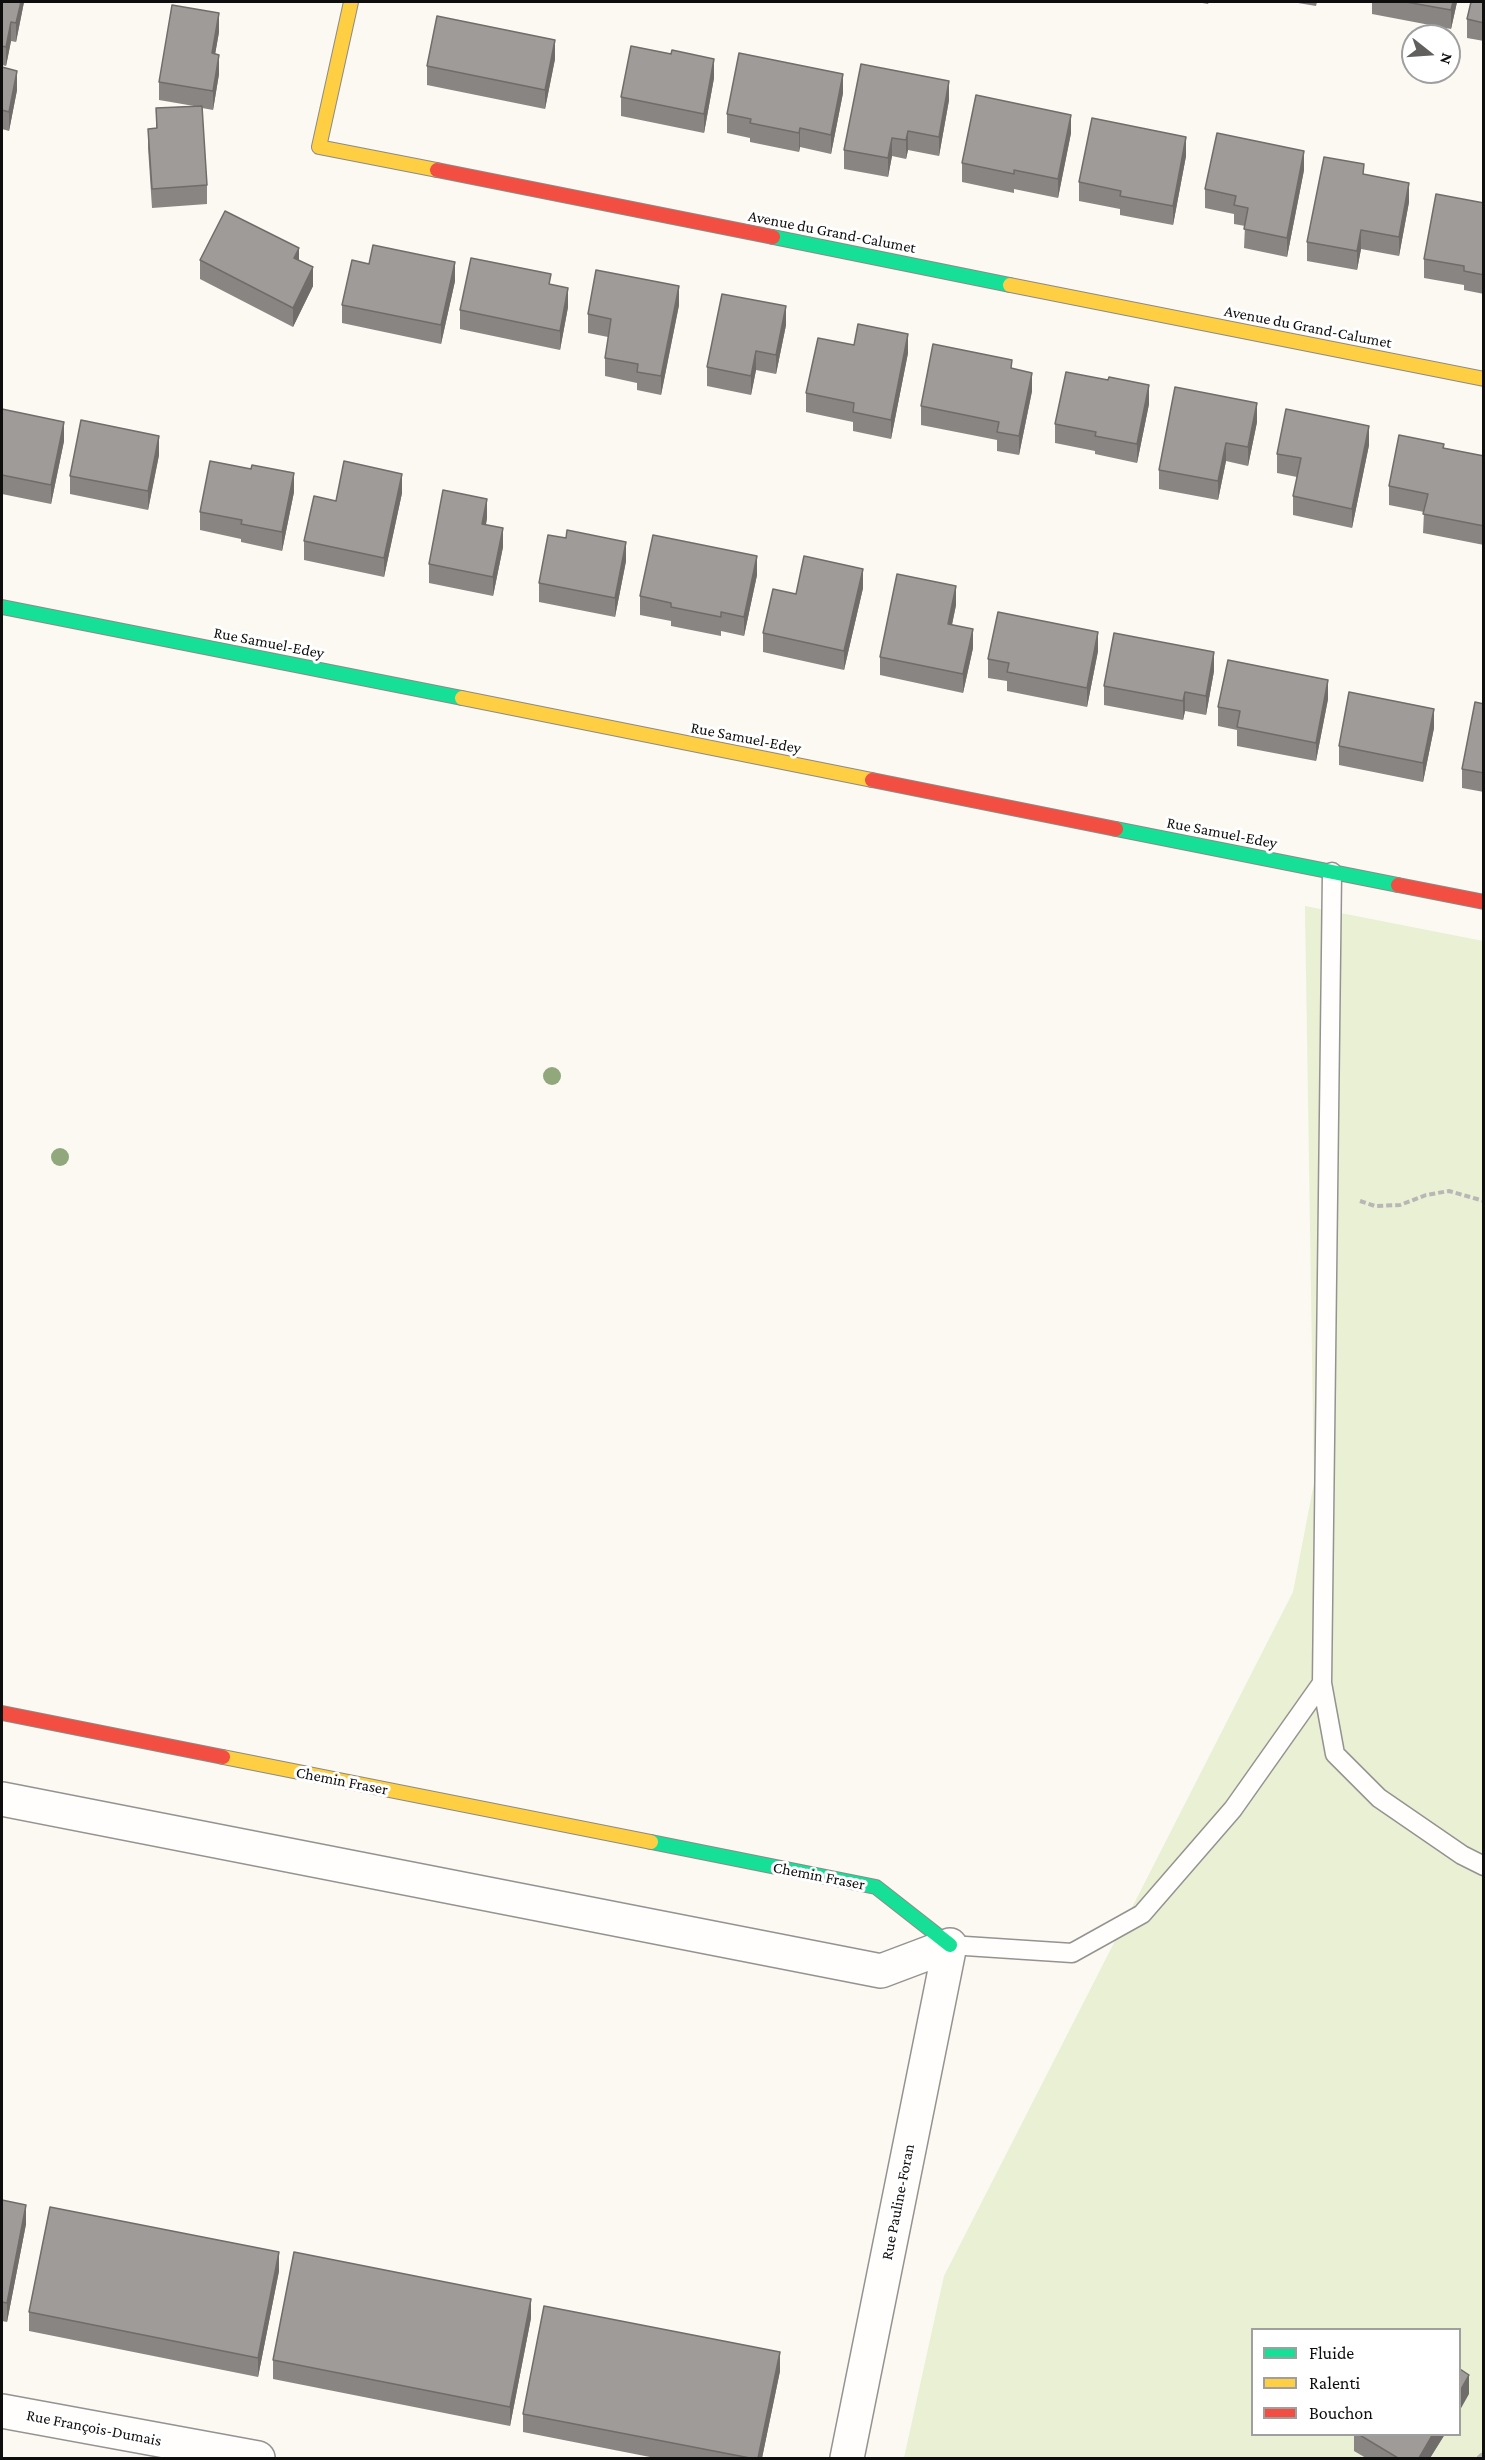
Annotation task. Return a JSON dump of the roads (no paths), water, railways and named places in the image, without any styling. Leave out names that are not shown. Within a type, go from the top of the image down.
[{"type":"street","name":"Avenue du Grand-Calumet","points":[[351,2],[319,147],[1484,379]]},
{"type":"street","name":"Rue Samuel-Edey","points":[[2,607],[1484,902]]},
{"type":"street","name":"Chemin Fraser","points":[[2,1713],[876,1887],[950,1945]]},
{"type":"street","points":[[2,1799],[881,1971],[950,1945]]},
{"type":"street","name":"Rue Pauline-Foran","points":[[847,2458],[950,1945]]},
{"type":"street","name":"Rue François-Dumais","points":[[2,2410],[258,2458]]},
{"type":"lane","points":[[1332,872],[1322,1683],[1335,1754],[1379,1798],[1462,1855],[1484,1866]]},
{"type":"lane","points":[[950,1945],[1072,1953],[1142,1914],[1233,1809],[1322,1683]]}]
